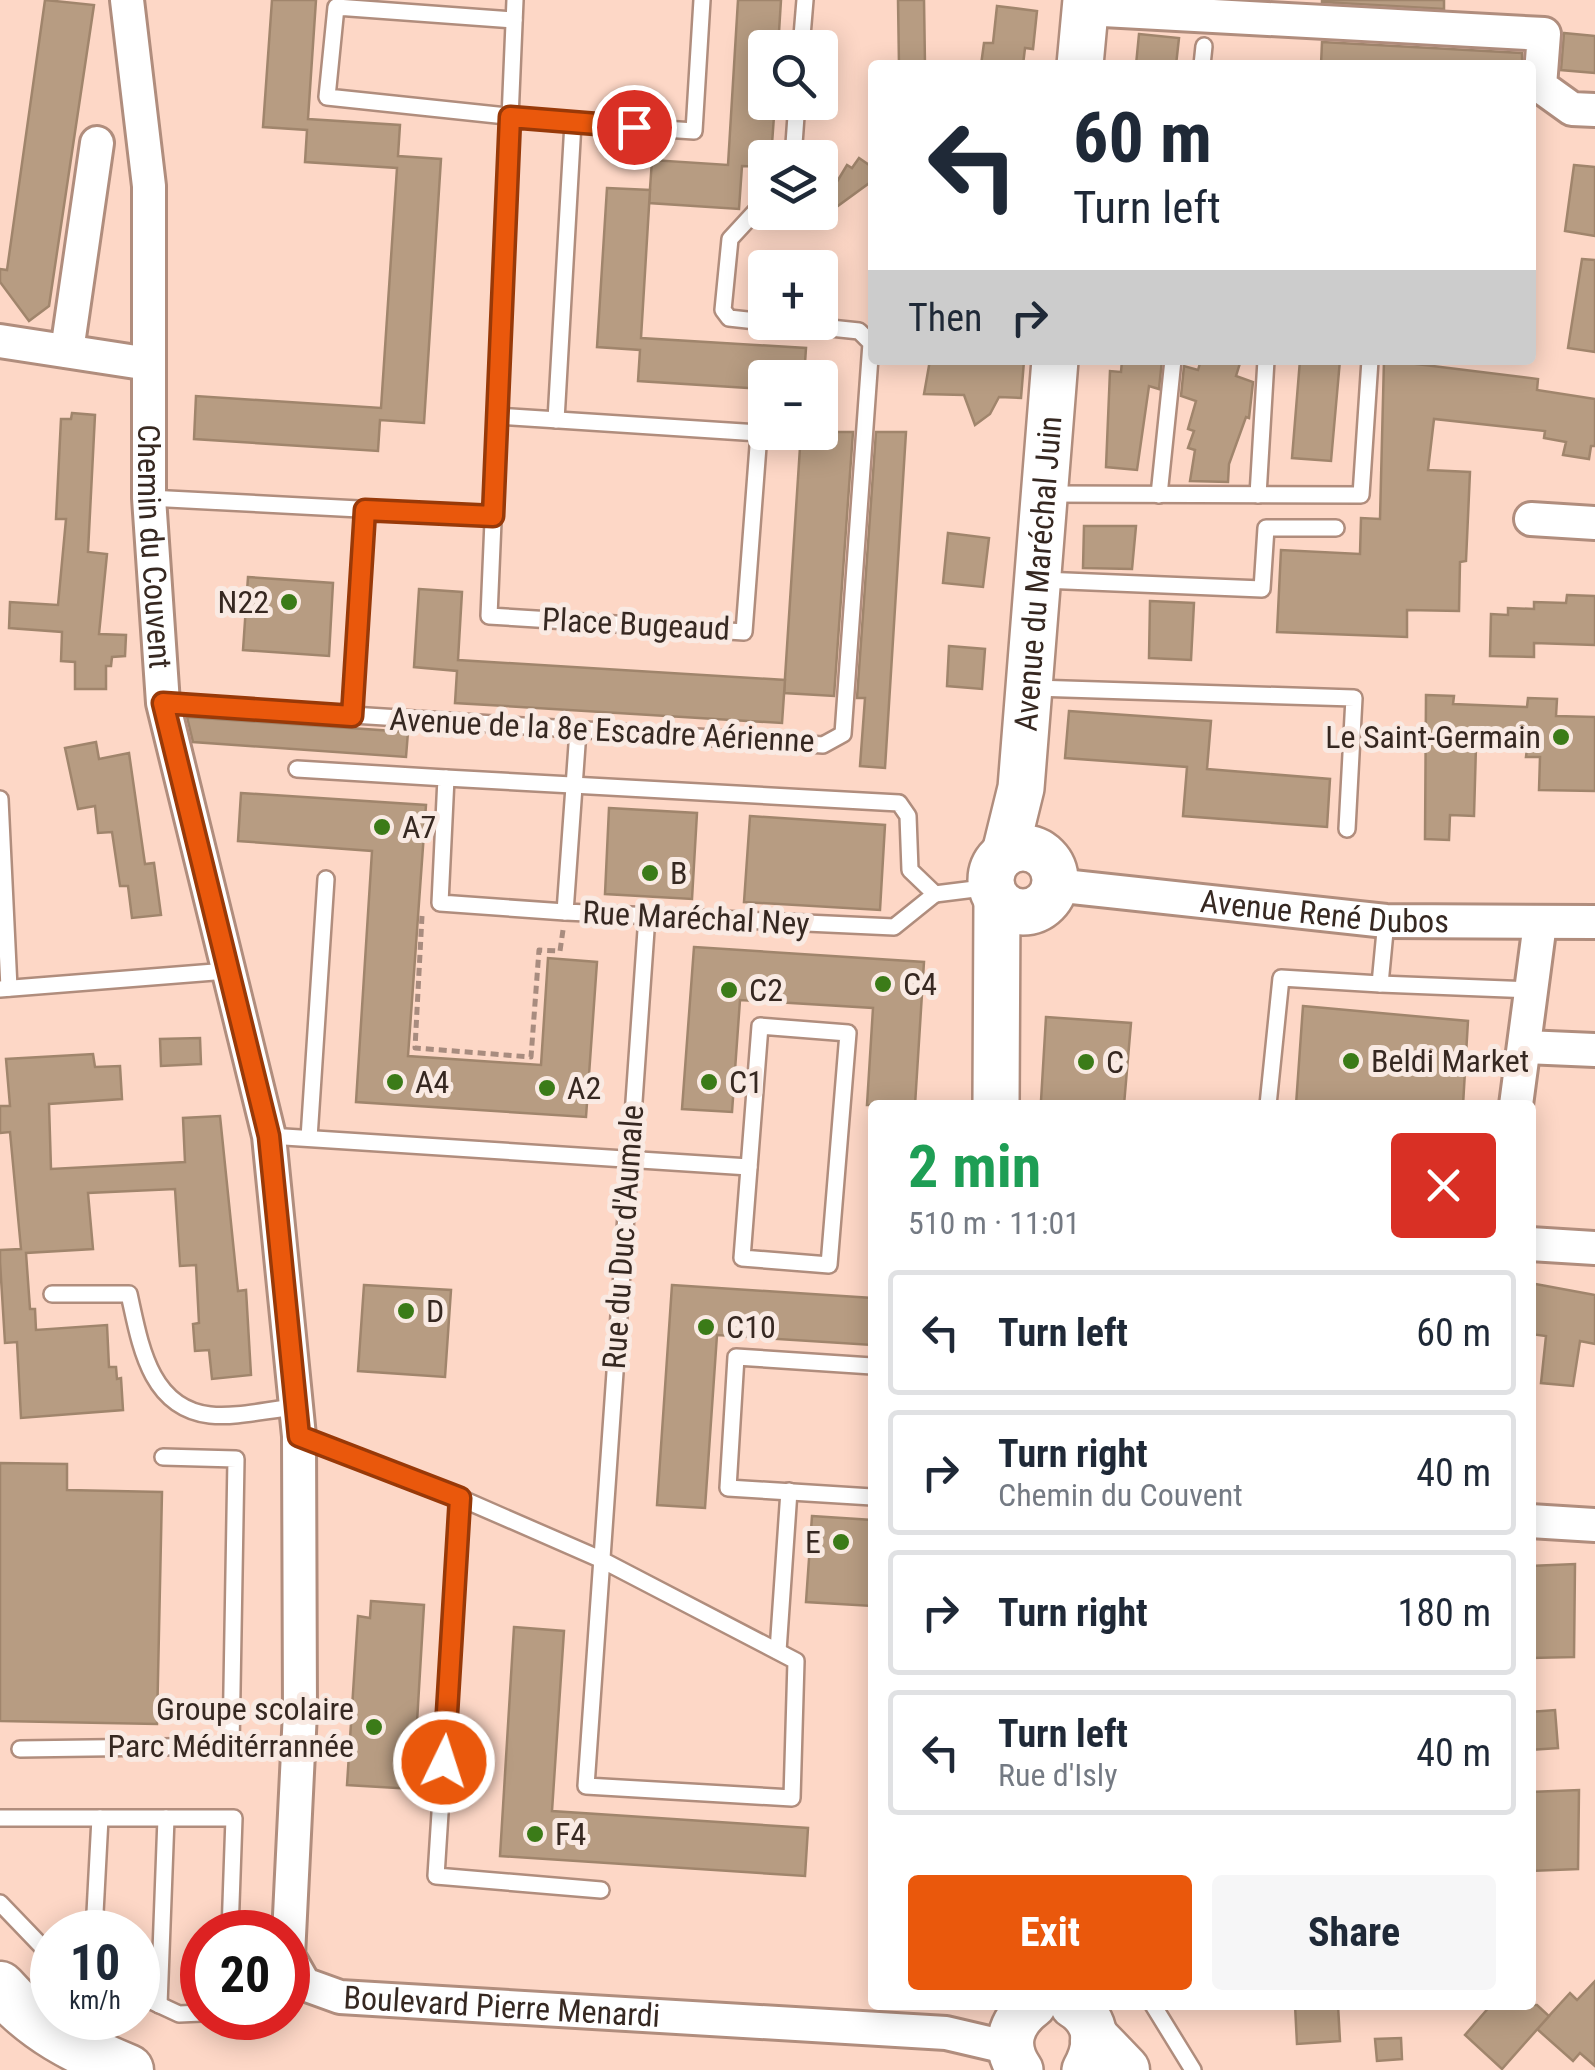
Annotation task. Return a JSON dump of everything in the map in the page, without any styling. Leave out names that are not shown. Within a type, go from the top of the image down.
[{"type":"main road","points":[[1080,60],[1086,4]]},
{"type":"main road","name":"Avenue du Maréchal Juin","points":[[1022,881],[1021,788],[1055,365]]},
{"type":"main road","points":[[996,1100],[996,1028],[1022,881]]},
{"type":"main road","points":[[0,1986],[28,2019],[69,2045],[128,2070]]},
{"type":"main road","points":[[0,2000],[0,2032]]},
{"type":"main road","points":[[1015,2059],[1015,2022],[1028,2010]]},
{"type":"street","name":"Chemin du Couvent","points":[[127,0],[149,186],[149,498],[163,703],[269,1136],[298,1422]]},
{"type":"street","points":[[1086,4],[1544,34],[1540,86],[1572,109],[1595,110]]},
{"type":"street","points":[[67,352],[96,143]]},
{"type":"street","points":[[0,341],[149,364]]},
{"type":"street","points":[[1531,519],[1595,523]]},
{"type":"street","name":"Avenue René Dubos","points":[[1022,881],[1386,921],[1595,922]]},
{"type":"street","points":[[1517,1100],[1540,923]]},
{"type":"street","points":[[1525,1047],[1595,1050]]},
{"type":"street","points":[[1536,1244],[1595,1248]]},
{"type":"street","name":"Boulevard Pierre Menardi","points":[[298,1422],[300,1712],[288,1956],[304,1984],[340,1996],[946,2032],[1015,2059]]},
{"type":"street","points":[[1536,1521],[1595,1524]]},
{"type":"lane","points":[[149,498],[493,516],[514,0]]},
{"type":"lane","points":[[514,20],[336,7],[327,97],[573,123],[694,131],[702,0]]},
{"type":"lane","points":[[802,30],[804,0]]},
{"type":"lane","points":[[1203,60],[1204,46]]},
{"type":"lane","points":[[556,420],[573,123]]},
{"type":"lane","points":[[748,220],[730,240],[723,310],[730,318],[748,320]]},
{"type":"lane","name":"Avenue de la 8e Escadre Aérienne","points":[[838,329],[859,331],[868,340]]},
{"type":"lane","name":"Avenue de la 8e Escadre Aérienne","points":[[163,703],[823,746],[843,734],[869,365]]},
{"type":"lane","points":[[1159,494],[1172,365]]},
{"type":"lane","points":[[1258,495],[1266,365]]},
{"type":"lane","points":[[1044,494],[1361,495],[1370,365]]},
{"type":"lane","name":"Place Bugeaud","points":[[493,516],[489,616],[744,632],[759,433],[497,416]]},
{"type":"lane","points":[[352,716],[365,510]]},
{"type":"lane","points":[[1038,580],[1262,589],[1266,528],[1336,528]]},
{"type":"lane","points":[[1030,688],[1354,698],[1346,829]]},
{"type":"lane","name":"Rue Maréchal Ney","points":[[578,732],[565,912],[894,928],[935,894]]},
{"type":"lane","points":[[297,769],[899,803],[908,816],[910,870],[935,894],[1022,881]]},
{"type":"lane","points":[[446,778],[440,904],[565,912]]},
{"type":"lane","points":[[0,798],[5,988],[228,971]]},
{"type":"lane","points":[[309,1138],[326,879]]},
{"type":"lane","name":"Rue du Duc d'Aumale","points":[[646,916],[586,1786],[792,1798],[796,1661],[778,1651]]},
{"type":"lane","points":[[1380,984],[1386,921]]},
{"type":"lane","points":[[1269,1100],[1281,978],[1534,990]]},
{"type":"lane","points":[[760,1026],[848,1033],[829,1266],[742,1258],[749,1167],[760,1026]]},
{"type":"lane","points":[[269,1136],[749,1167]]},
{"type":"lane","points":[[52,1294],[129,1294],[146,1365],[168,1397],[209,1415],[298,1422],[600,1559],[778,1651],[789,1492]]},
{"type":"lane","points":[[868,1366],[736,1357],[728,1488],[868,1497]]},
{"type":"lane","points":[[20,1749],[231,1746],[236,1459],[163,1457]]},
{"type":"lane","points":[[460,1498],[436,1876],[601,1890]]},
{"type":"lane","points":[[0,1818],[234,1818],[231,1910]]},
{"type":"lane","points":[[95,1910],[100,1818]]},
{"type":"lane","points":[[160,1978],[166,1818]]},
{"type":"lane","points":[[0,1903],[30,1935]]},
{"type":"lane","points":[[1156,2010],[1192,2070]]},
{"type":"path","points":[[422,912],[414,1048],[531,1057],[538,950],[560,951],[565,912]]},
{"type":"building","points":[[45,0],[94,5],[49,306],[29,321],[0,282],[0,269],[7,270]]},
{"type":"building","points":[[272,0],[316,0],[308,119],[400,125],[398,156],[441,159],[424,423],[380,420],[378,451],[194,439],[196,396],[381,408],[397,168],[305,162],[307,130],[263,127]]},
{"type":"building","points":[[738,0],[781,0],[779,30],[748,30],[748,120],[774,120],[772,140],[748,140],[748,166],[742,166],[739,209],[649,203],[652,160],[728,165]]},
{"type":"building","points":[[898,0],[924,0],[925,60],[899,60]]},
{"type":"building","points":[[1444,0],[1444,9],[1322,2]]},
{"type":"building","points":[[997,6],[1037,11],[1033,49],[1025,48],[1024,60],[982,60],[984,43],[993,43]]},
{"type":"building","points":[[1564,33],[1595,36],[1595,73],[1561,70]]},
{"type":"building","points":[[1139,34],[1179,38],[1177,60],[1136,60]]},
{"type":"building","points":[[1322,42],[1522,53],[1522,60],[1321,60]]},
{"type":"building","points":[[859,158],[868,164],[868,184],[838,206],[838,180],[847,165],[852,168]]},
{"type":"building","points":[[1574,165],[1595,167],[1595,236],[1565,231]]},
{"type":"building","points":[[607,188],[650,190],[641,338],[806,348],[805,360],[748,360],[748,388],[638,381],[640,350],[597,347]]},
{"type":"building","points":[[1582,259],[1595,260],[1595,352],[1568,348]]},
{"type":"building","points":[[929,365],[1024,365],[1021,398],[999,397],[990,414],[975,425],[964,395],[924,394]]},
{"type":"building","points":[[1122,365],[1161,365],[1159,389],[1149,386],[1137,470],[1106,467],[1110,371],[1121,372]]},
{"type":"building","points":[[1200,365],[1239,365],[1236,376],[1253,382],[1249,418],[1246,417],[1229,464],[1228,482],[1190,481],[1195,450],[1188,448],[1194,431],[1188,429],[1196,401],[1181,396],[1184,366],[1198,370]]},
{"type":"building","points":[[1300,365],[1340,365],[1331,461],[1292,458]]},
{"type":"building","points":[[1384,365],[1425,365],[1538,379],[1537,390],[1595,399],[1595,446],[1591,446],[1589,459],[1563,455],[1566,442],[1544,438],[1545,431],[1434,419],[1428,470],[1470,472],[1466,561],[1460,562],[1459,611],[1407,610],[1407,637],[1277,632],[1281,550],[1360,554],[1361,518],[1380,519]]},
{"type":"building","points":[[72,413],[95,415],[88,552],[107,554],[99,634],[126,635],[125,656],[112,657],[111,666],[106,666],[106,689],[75,689],[75,662],[61,661],[62,632],[9,628],[10,602],[58,605],[66,519],[56,519],[61,419],[71,419]]},
{"type":"building","points":[[838,432],[853,432],[834,696],[784,693],[800,450],[838,450]]},
{"type":"building","points":[[876,432],[906,432],[885,768],[860,766],[865,698],[857,698]]},
{"type":"building","points":[[1084,526],[1136,526],[1132,569],[1083,568]]},
{"type":"building","points":[[948,533],[989,538],[983,587],[943,583]]},
{"type":"building","name":"N22","points":[[248,577],[333,583],[329,656],[243,650]]},
{"type":"building","points":[[419,589],[462,592],[458,660],[785,680],[782,723],[455,703],[457,671],[414,667]]},
{"type":"building","points":[[1567,595],[1595,596],[1595,645],[1534,643],[1534,657],[1490,656],[1491,614],[1508,615],[1508,608],[1534,609],[1534,602],[1566,603]]},
{"type":"building","points":[[1150,601],[1194,603],[1191,660],[1149,658]]},
{"type":"building","points":[[949,646],[985,649],[982,689],[947,686]]},
{"type":"building","points":[[1426,695],[1454,696],[1453,704],[1527,707],[1528,698],[1557,699],[1556,716],[1595,717],[1595,791],[1539,790],[1540,757],[1526,757],[1527,749],[1476,746],[1474,816],[1450,815],[1449,840],[1425,839]]},
{"type":"building","points":[[1069,711],[1211,721],[1207,769],[1330,779],[1327,827],[1183,816],[1187,767],[1065,758]]},
{"type":"building","points":[[187,717],[408,732],[406,757],[193,742]]},
{"type":"building","points":[[96,742],[99,759],[129,753],[145,864],[154,863],[161,915],[132,918],[128,886],[120,886],[112,832],[98,833],[95,806],[78,809],[65,748]]},
{"type":"building","points":[[241,793],[426,805],[408,1056],[541,1065],[548,958],[597,962],[586,1117],[356,1102],[372,851],[238,841]]},
{"type":"building","name":"B","points":[[609,808],[697,813],[692,899],[605,894]]},
{"type":"building","points":[[750,816],[885,825],[880,910],[744,902]]},
{"type":"building","points":[[694,947],[924,962],[915,1100],[868,1100],[867,1105],[873,1008],[740,1000],[732,1112],[682,1109]]},
{"type":"building","name":"Beldi Market","points":[[1303,1006],[1468,1021],[1463,1100],[1296,1100]]},
{"type":"building","name":"C","points":[[1046,1017],[1131,1023],[1124,1100],[1041,1100]]},
{"type":"building","points":[[200,1038],[201,1064],[161,1066],[160,1039]]},
{"type":"building","points":[[93,1054],[95,1067],[120,1066],[122,1099],[49,1104],[51,1169],[185,1162],[183,1118],[220,1116],[238,1291],[246,1290],[251,1375],[212,1379],[209,1350],[195,1351],[193,1324],[199,1323],[196,1265],[180,1266],[175,1189],[88,1193],[93,1249],[26,1253],[30,1309],[35,1309],[36,1330],[107,1325],[109,1367],[116,1367],[117,1379],[121,1378],[123,1410],[21,1418],[17,1342],[5,1343],[0,1262],[0,1250],[21,1249],[10,1132],[0,1133],[0,1106],[10,1106],[6,1059]]},
{"type":"building","points":[[1536,1284],[1595,1295],[1595,1344],[1580,1341],[1573,1386],[1541,1383],[1546,1336],[1536,1335]]},
{"type":"building","name":"D","points":[[364,1285],[451,1290],[445,1377],[358,1371]]},
{"type":"building","points":[[672,1285],[868,1298],[868,1345],[717,1335],[705,1508],[657,1505]]},
{"type":"building","points":[[0,1463],[67,1464],[67,1490],[162,1492],[157,1724],[0,1721]]},
{"type":"building","name":"E","points":[[812,1516],[868,1520],[868,1606],[806,1602]]},
{"type":"building","points":[[1575,1564],[1574,1657],[1536,1658],[1536,1566]]},
{"type":"building","points":[[371,1601],[424,1605],[413,1789],[347,1785],[358,1616],[370,1618]]},
{"type":"building","points":[[514,1627],[564,1631],[552,1811],[808,1828],[805,1876],[500,1856]]},
{"type":"building","points":[[1555,1710],[1558,1748],[1536,1750],[1536,1712]]},
{"type":"building","points":[[1579,1790],[1578,1869],[1536,1871],[1536,1792]]},
{"type":"building","points":[[1595,1981],[1595,2066],[1580,2053],[1573,2061],[1537,2029],[1570,1993],[1577,2000]]},
{"type":"building","points":[[1537,2005],[1549,2016],[1502,2069],[1465,2035],[1487,2010],[1536,2010]]},
{"type":"building","points":[[1295,2010],[1338,2010],[1340,2041],[1297,2044]]},
{"type":"building","points":[[1401,2038],[1402,2059],[1377,2061],[1375,2039]]},
{"type":"place","name":"N22","points":[[289,602]]},
{"type":"place","name":"Le Saint-Germain","points":[[1561,737]]},
{"type":"place","name":"A7","points":[[382,827]]},
{"type":"place","name":"B","points":[[650,873]]},
{"type":"place","name":"C4","points":[[883,984]]},
{"type":"place","name":"C2","points":[[729,990]]},
{"type":"place","name":"Beldi Market","points":[[1351,1061]]},
{"type":"place","name":"C","points":[[1086,1062]]},
{"type":"place","name":"A4","points":[[395,1082]]},
{"type":"place","name":"C1","points":[[709,1082]]},
{"type":"place","name":"A2","points":[[547,1088]]},
{"type":"place","name":"D","points":[[406,1311]]},
{"type":"place","name":"C10","points":[[706,1327]]},
{"type":"place","name":"E","points":[[841,1542]]},
{"type":"place","name":"Groupe scolaire Parc Méditérrannée","points":[[374,1727]]},
{"type":"place","name":"F4","points":[[535,1834]]},
{"type":"route","points":[[444,1762],[460,1498],[299,1436],[269,1136],[163,703],[352,716],[365,510],[493,516],[510,117],[634,127]]}]
